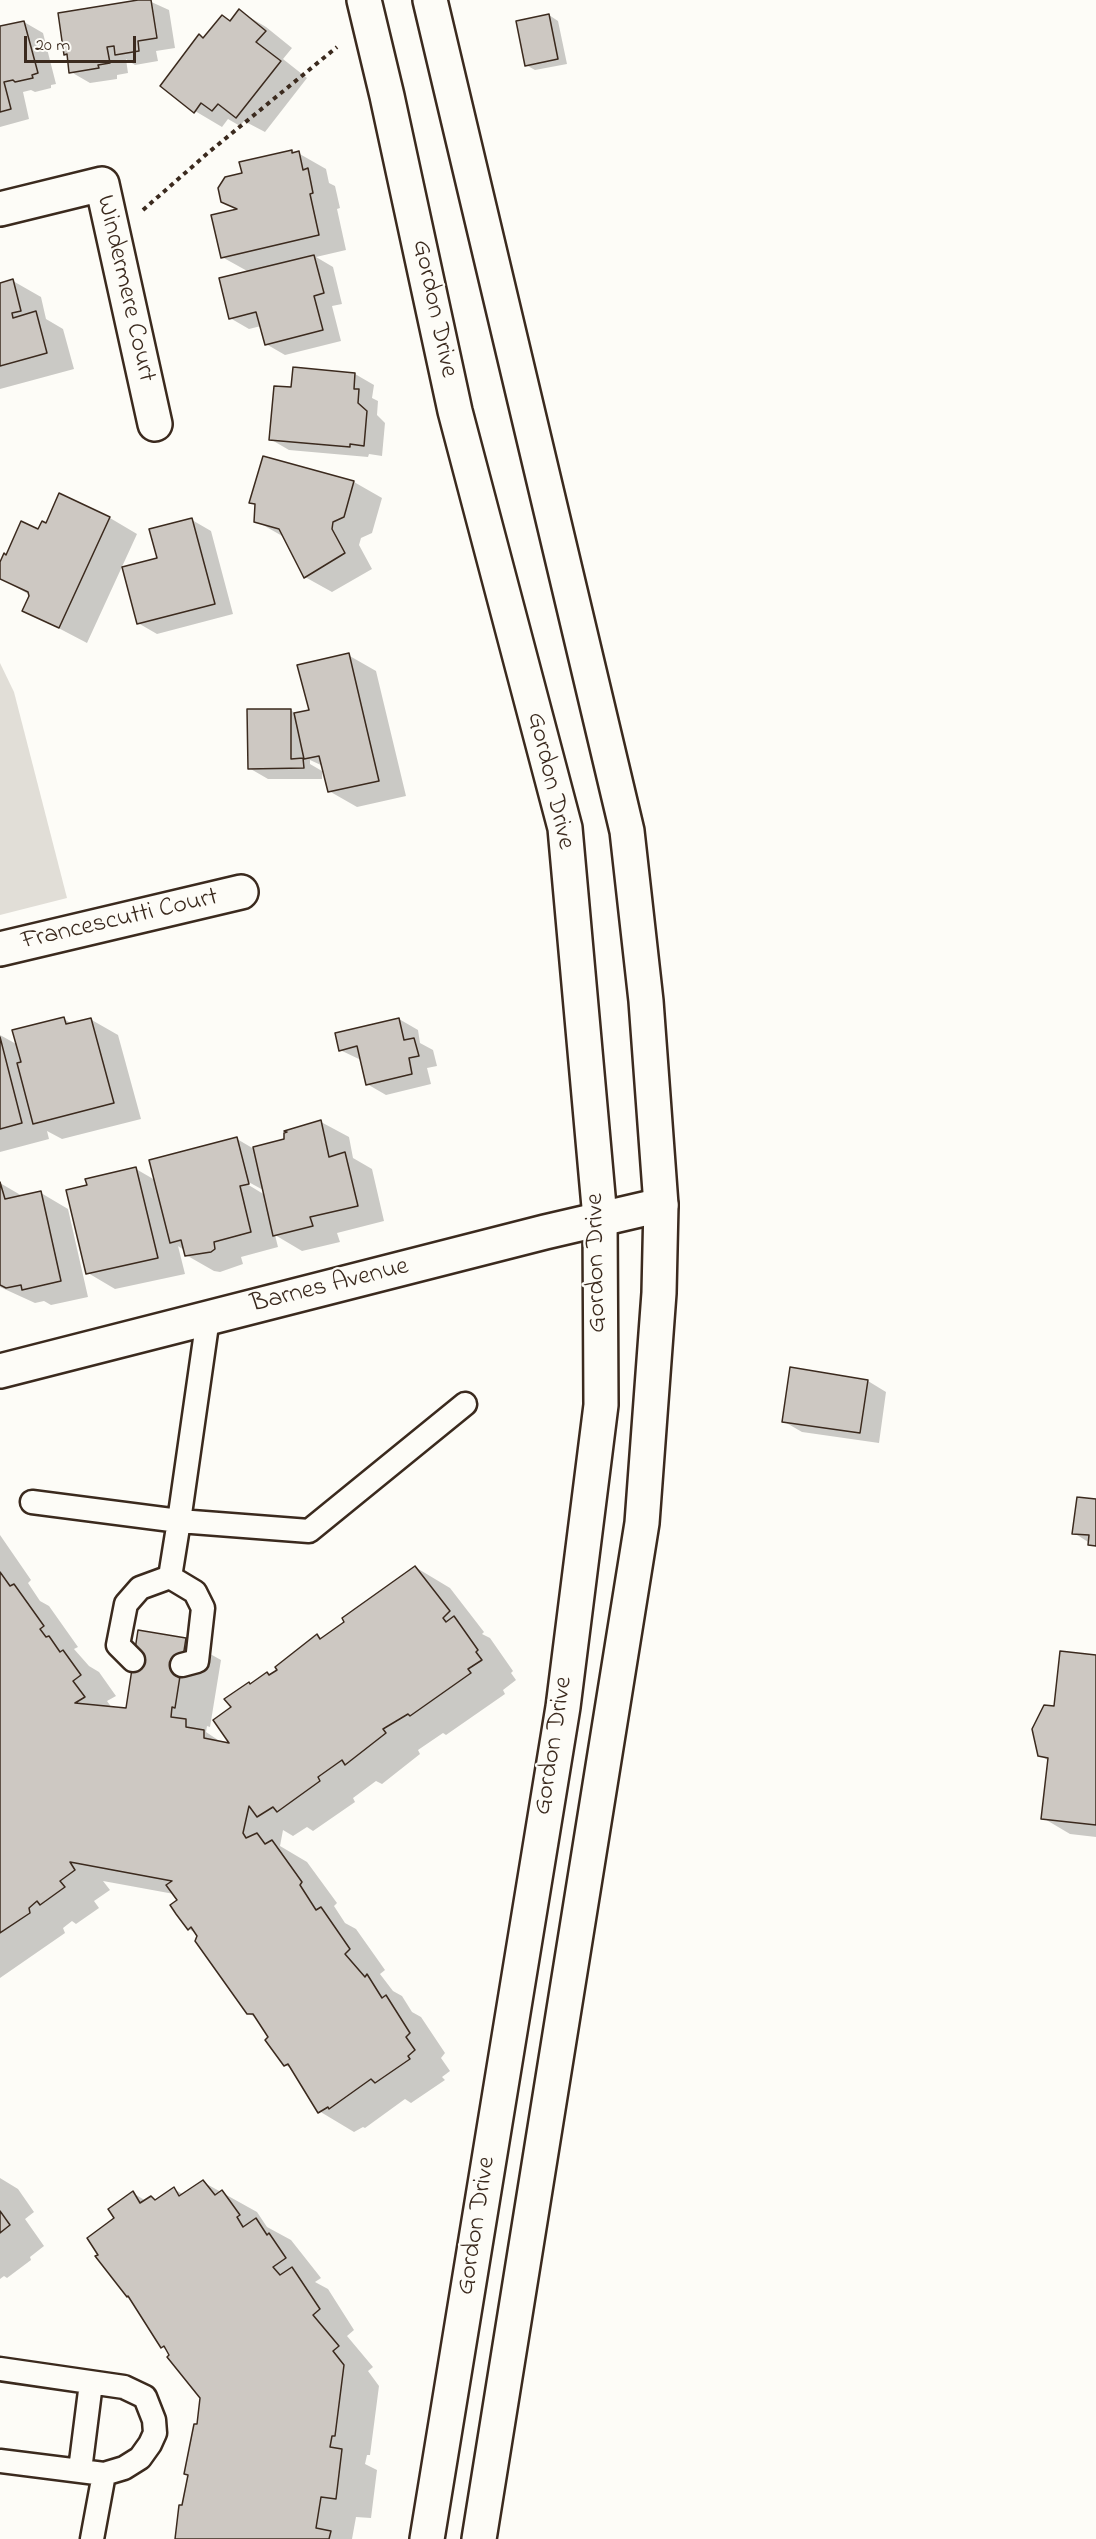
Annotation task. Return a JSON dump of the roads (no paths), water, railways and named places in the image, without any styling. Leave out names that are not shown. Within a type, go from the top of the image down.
[{"type":"main road","name":"Gordon Drive","points":[[430,0],[627,831],[646,1001],[661,1205],[660,1293],[642,1523],[479,2539]]},
{"type":"main road","name":"Gordon Drive","points":[[366,11],[387,96],[455,411],[564,828],[600,1218],[601,1405],[563,1707],[426,2539]]},
{"type":"main road","name":"Windermere Court","points":[[0,209],[102,184],[155,424]]},
{"type":"main road","name":"Francescutti Court","points":[[0,949],[241,892]]},
{"type":"main road","name":"Barnes Avenue","points":[[0,1371],[600,1218],[661,1205]]},
{"type":"lane","points":[[170,1577],[208,1318]]},
{"type":"lane","points":[[32,1503],[179,1521],[309,1531],[465,1404]]},
{"type":"lane","points":[[133,1660],[118,1645],[126,1604],[140,1588],[170,1577]]},
{"type":"lane","points":[[170,1577],[195,1592],[203,1608],[197,1661],[182,1665]]},
{"type":"lane","points":[[0,2369],[124,2387],[145,2397],[154,2420],[155,2433],[140,2458],[124,2468],[104,2474],[0,2461]]},
{"type":"lane","points":[[80,2470],[91,2383]]},
{"type":"lane","points":[[92,2539],[104,2474]]}]
